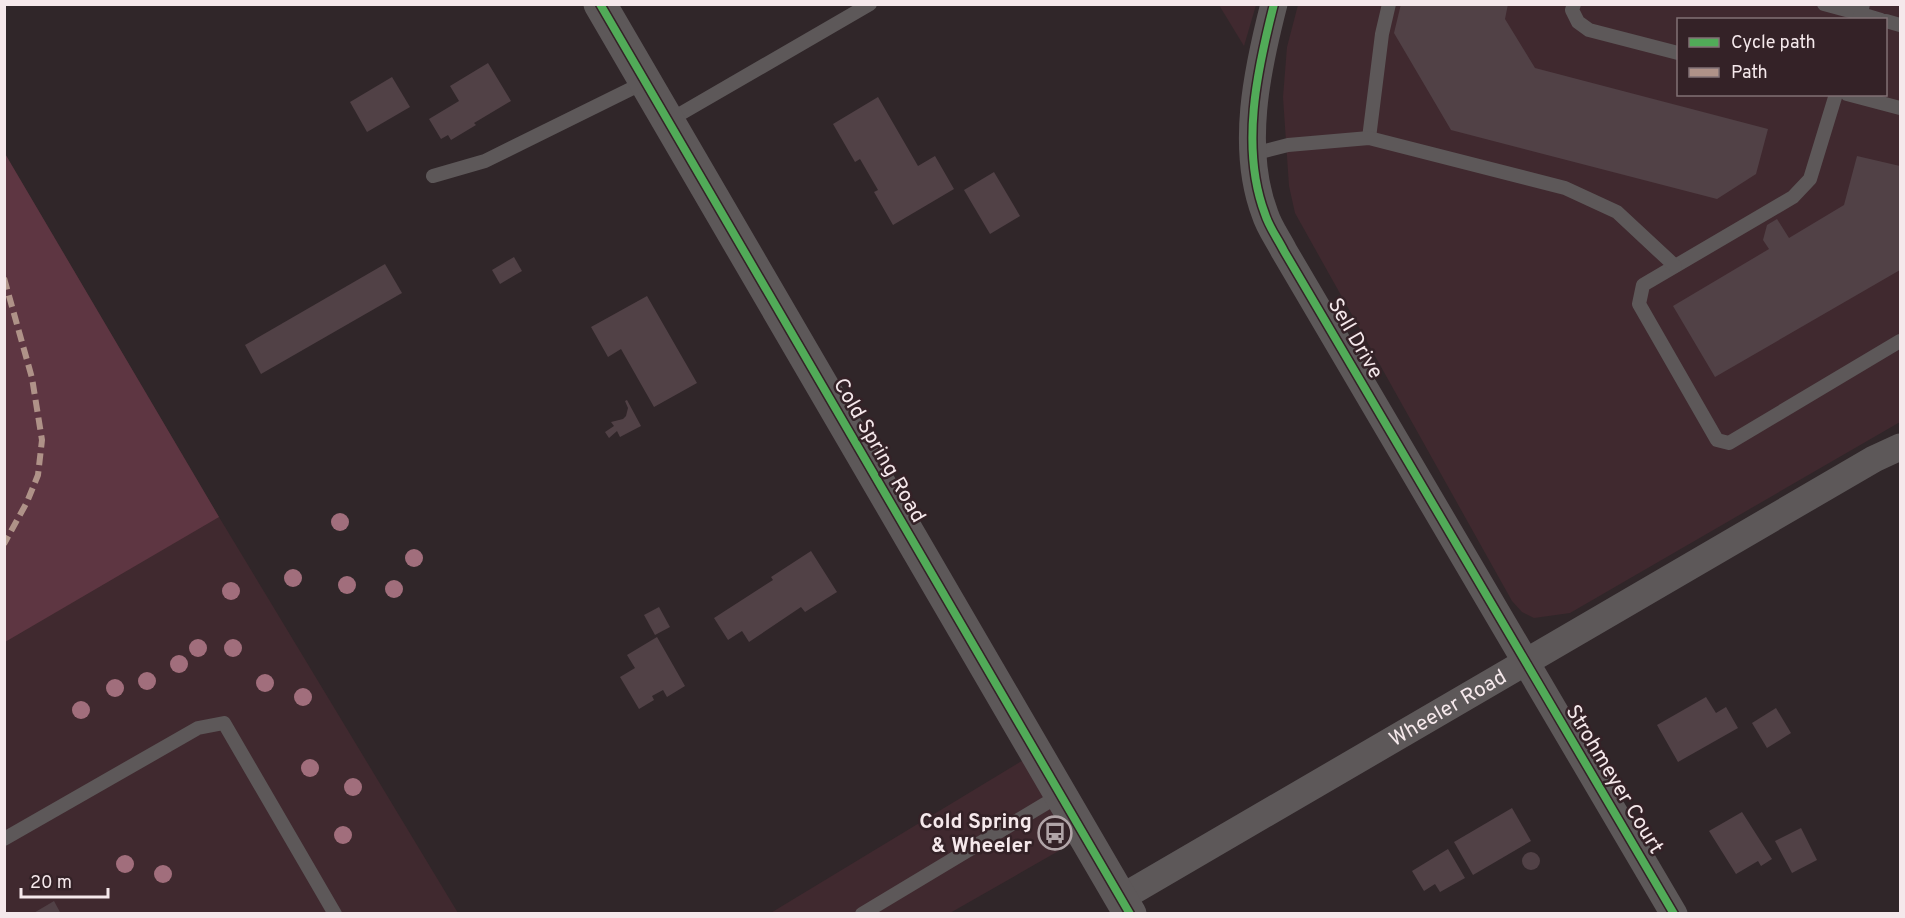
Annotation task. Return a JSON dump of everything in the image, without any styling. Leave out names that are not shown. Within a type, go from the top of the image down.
[{"type":"street","name":"Cold Spring Road","points":[[600,4],[1125,906]]},
{"type":"street","name":"Sell Drive","points":[[1271,7],[1257,82],[1253,154],[1254,169],[1265,214],[1284,251],[1525,663]]},
{"type":"street","name":"Wheeler Road","points":[[1125,906],[1525,663],[1874,459],[1900,447]]},
{"type":"street","name":"Strohmeyer Court","points":[[1525,663],[1674,914]]},
{"type":"lane","points":[[668,122],[870,4]]},
{"type":"lane","points":[[1369,138],[1382,34],[1389,4]]},
{"type":"lane","points":[[1574,4],[1572,10],[1578,22],[1589,30],[1677,52]]},
{"type":"lane","points":[[1824,4],[1878,18]]},
{"type":"lane","points":[[433,176],[485,161],[645,82]]},
{"type":"lane","points":[[1835,96],[1810,179],[1793,197],[1643,285],[1639,304],[1717,440],[1729,443],[1900,341]]},
{"type":"lane","points":[[1855,96],[1900,108]]},
{"type":"lane","points":[[1253,154],[1288,145],[1369,138],[1565,188],[1617,212],[1675,266]]},
{"type":"lane","points":[[4,839],[198,728],[224,723],[329,911]]},
{"type":"lane","points":[[862,914],[1060,795]]},
{"type":"shaded area","points":[[1219,5],[1256,5],[1244,46]]},
{"type":"shaded area","points":[[1298,5],[1900,5],[1900,422],[1570,613],[1534,618],[1522,612],[1512,601],[1295,213],[1289,186],[1283,97],[1287,47]]},
{"type":"shaded area","points":[[4,152],[219,517],[458,913],[5,913]]},
{"type":"shaded area","points":[[4,152],[219,517],[5,642],[4,642]]},
{"type":"shaded area","points":[[1025,759],[1076,841],[950,913],[769,914]]},
{"type":"building","points":[[1401,4],[1508,4],[1505,19],[1535,68],[1768,129],[1756,174],[1717,199],[1451,130],[1394,33]]},
{"type":"building","points":[[488,63],[511,101],[451,140],[448,135],[441,139],[429,119],[459,101],[450,86]]},
{"type":"building","points":[[392,77],[410,107],[367,132],[350,102]]},
{"type":"building","points":[[878,97],[918,166],[935,156],[954,189],[893,225],[874,192],[878,190],[860,159],[855,162],[833,124]]},
{"type":"building","points":[[1857,156],[1900,166],[1900,270],[1715,377],[1673,306],[1769,249],[1763,240],[1767,225],[1777,219],[1789,238],[1844,205]]},
{"type":"building","points":[[994,172],[1020,216],[990,234],[964,190]]},
{"type":"building","points":[[514,257],[522,271],[500,284],[492,270]]},
{"type":"building","points":[[385,264],[402,293],[261,374],[245,345]]},
{"type":"building","points":[[647,296],[697,383],[654,407],[621,349],[608,357],[591,327]]},
{"type":"building","points":[[627,400],[641,426],[620,437],[617,431],[609,438],[605,432],[614,426],[611,422],[626,416],[628,408],[625,401]]},
{"type":"building","points":[[811,551],[837,592],[805,612],[801,607],[749,642],[742,631],[728,640],[714,618],[773,580],[771,577]]},
{"type":"building","points":[[659,607],[670,627],[655,635],[644,615]]},
{"type":"building","points":[[657,637],[685,686],[667,697],[663,690],[652,696],[654,700],[639,709],[620,677],[635,668],[627,655]]},
{"type":"building","points":[[1706,697],[1716,713],[1726,707],[1738,728],[1678,762],[1657,725]]},
{"type":"building","points":[[1776,708],[1791,733],[1767,748],[1752,723]]},
{"type":"building","points":[[1512,808],[1531,841],[1473,875],[1454,842]]},
{"type":"building","points":[[1742,812],[1772,859],[1761,866],[1758,861],[1736,874],[1709,831]]},
{"type":"building","points":[[1801,828],[1817,860],[1792,873],[1775,841]]},
{"type":"building","points":[[1448,849],[1465,878],[1440,892],[1435,884],[1424,891],[1412,871]]},
{"type":"building","points":[[1531,852],[1537,855],[1540,861],[1537,867],[1531,870],[1525,867],[1522,861],[1525,855]]},
{"type":"building","points":[[54,901],[61,914],[32,914]]},
{"type":"marked path","points":[[4,278],[32,378],[42,440],[38,475],[27,502],[4,544]]},
{"type":"cycle path","points":[[600,4],[1130,914]]},
{"type":"cycle path","points":[[1274,4],[1257,82],[1252,136],[1253,163],[1267,219],[1674,914]]},
{"type":"place","name":"Cold Spring & Wheeler","points":[[1055,833]]}]
